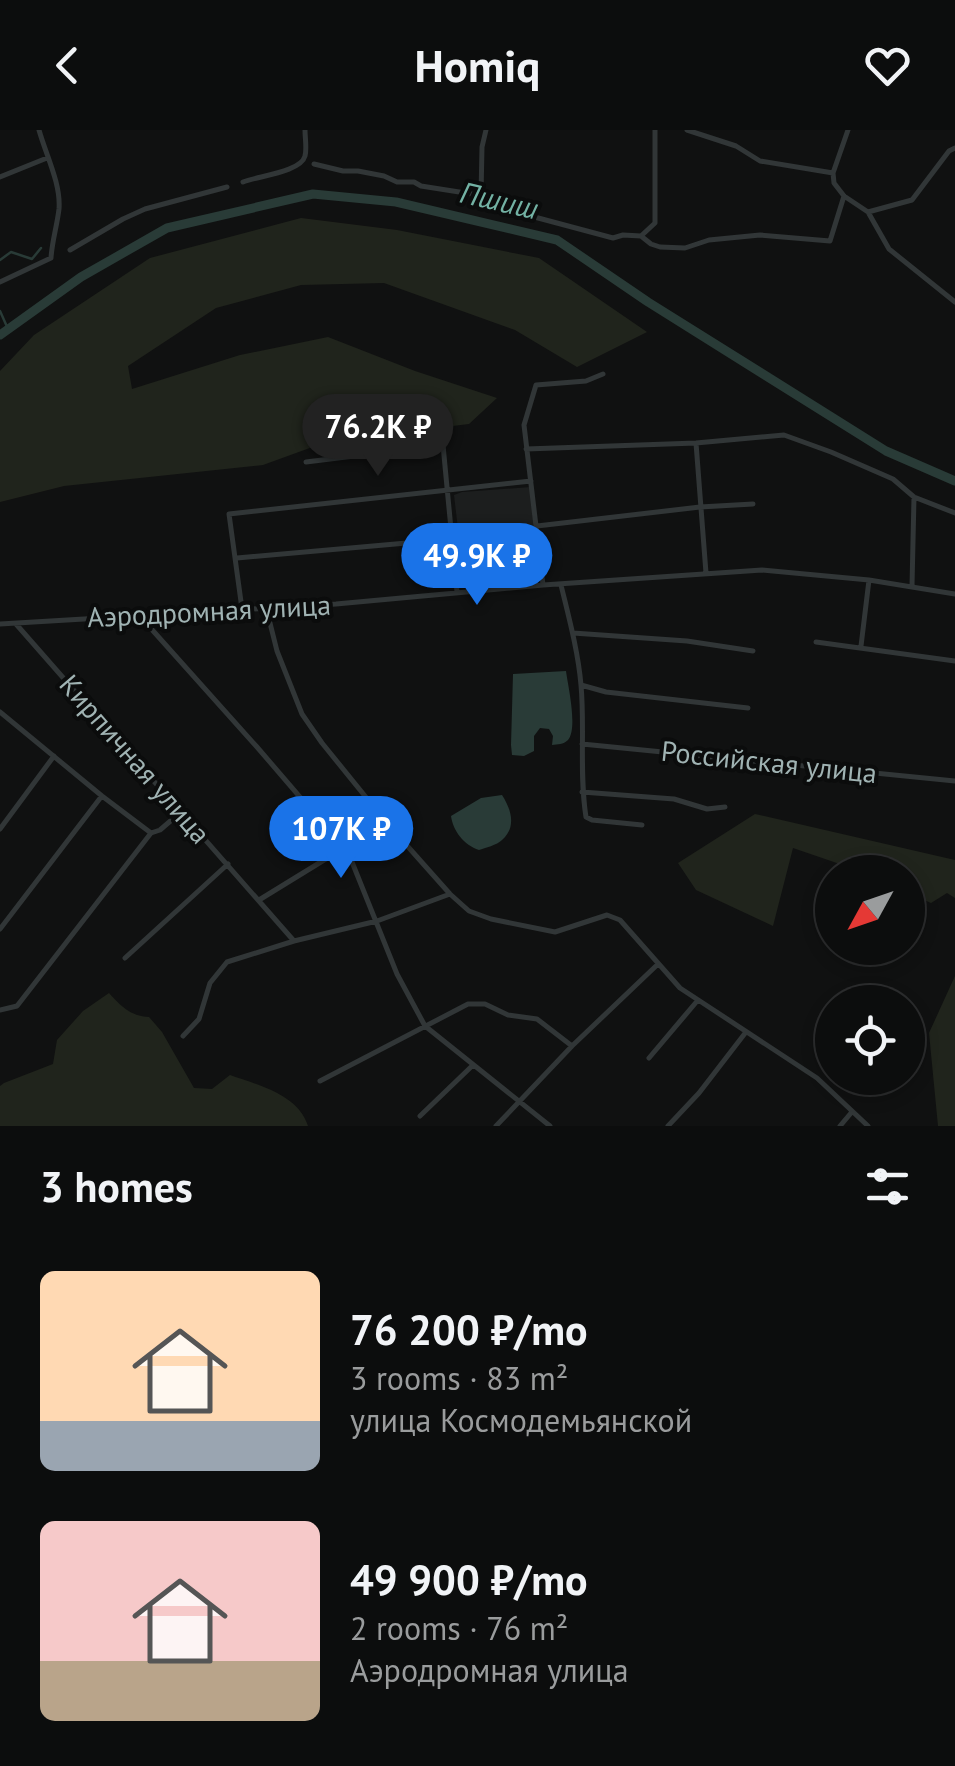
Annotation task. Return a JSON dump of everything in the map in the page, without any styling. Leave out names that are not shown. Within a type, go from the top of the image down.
[{"type":"street","points":[[0,282],[51,258],[58,189],[39,130]]},
{"type":"street","points":[[243,182],[301,163],[305,157],[305,130]]},
{"type":"street","points":[[481,195],[486,130]]},
{"type":"street","points":[[641,236],[655,223],[655,130]]},
{"type":"street","points":[[687,130],[736,146],[760,161],[833,173]]},
{"type":"street","points":[[848,130],[833,173],[834,182],[844,196],[868,212],[889,249],[955,302]]},
{"type":"street","points":[[868,212],[912,200],[955,148]]},
{"type":"street","points":[[0,177],[46,158]]},
{"type":"street","points":[[314,164],[491,196],[527,215],[613,238],[623,234],[641,236],[660,247],[685,248],[709,240],[760,235],[830,241],[844,196]]},
{"type":"street","points":[[70,250],[123,218],[173,200],[227,188]]},
{"type":"street","points":[[543,584],[524,425],[536,385],[586,382],[603,374]]},
{"type":"street","points":[[526,449],[784,435],[892,479],[914,496],[955,513]]},
{"type":"street","points":[[696,442],[706,573]]},
{"type":"street","points":[[306,462],[443,446],[457,592]]},
{"type":"street","points":[[242,609],[230,514],[531,481]]},
{"type":"street","points":[[912,586],[914,496]]},
{"type":"street","points":[[536,526],[753,504]]},
{"type":"street","points":[[237,558],[452,540]]},
{"type":"street","name":"Аэродромная улица","points":[[0,624],[762,570],[869,580],[955,594]]},
{"type":"street","points":[[861,648],[869,580]]},
{"type":"street","points":[[561,584],[581,685],[582,792],[586,817],[642,825]]},
{"type":"street","points":[[266,607],[302,714],[386,822],[469,911],[555,932],[607,914],[613,916],[680,988],[817,1078],[868,1126]]},
{"type":"street","points":[[138,614],[350,857],[398,974],[425,1026],[550,1126]]},
{"type":"street","name":"Кирпичная улица","points":[[15,623],[294,940]]},
{"type":"street","points":[[573,633],[687,641],[753,651]]},
{"type":"street","points":[[816,642],[955,661]]},
{"type":"street","points":[[581,685],[606,692],[748,708]]},
{"type":"street","points":[[0,713],[151,833]]},
{"type":"street","name":"Российская улица","points":[[582,744],[955,781]]},
{"type":"street","points":[[0,830],[54,756]]},
{"type":"street","points":[[582,792],[674,799],[707,809],[725,808]]},
{"type":"street","points":[[0,929],[102,796]]},
{"type":"street","points":[[0,1010],[17,1006],[151,833],[182,811]]},
{"type":"street","points":[[259,900],[386,822]]},
{"type":"street","points":[[124,958],[228,864]]},
{"type":"street","points":[[183,1036],[199,1019],[210,983],[227,962],[294,940],[377,921],[450,894]]},
{"type":"street","points":[[496,1126],[657,964]]},
{"type":"street","points":[[648,1058],[698,1000]]},
{"type":"street","points":[[320,1081],[468,1004],[485,1004],[508,1015],[537,1019],[572,1046]]},
{"type":"street","points":[[668,1126],[746,1032]]},
{"type":"street","points":[[420,1116],[472,1065]]},
{"type":"street","points":[[840,1126],[852,1112]]},
{"type":"shaded area","points":[[301,218],[397,230],[539,258],[647,332],[577,367],[515,330],[384,283],[301,285],[216,308],[128,366],[132,389],[240,355],[328,337],[497,398],[469,424],[329,441],[263,465],[64,486],[0,502],[0,371],[34,335],[150,258]]},
{"type":"shaded area","points":[[531,487],[541,575],[464,580],[454,495]]},
{"type":"shaded area","points":[[566,671],[572,717],[568,740],[552,745],[549,729],[540,728],[534,736],[534,751],[524,756],[512,755],[513,674]]},
{"type":"shaded area","points":[[502,795],[511,818],[507,835],[491,846],[474,848],[460,837],[451,816],[481,798]]},
{"type":"shaded area","points":[[755,814],[955,860],[955,898],[947,893],[931,903],[925,900],[925,855],[815,856],[793,848],[773,926],[696,890],[678,863]]},
{"type":"shaded area","points":[[955,976],[955,1126],[938,1126],[929,1033]]},
{"type":"shaded area","points":[[109,993],[131,1012],[149,1017],[194,1088],[212,1089],[230,1075],[286,1098],[308,1126],[0,1126],[0,1086],[53,1064],[57,1040],[83,1011]]},
{"type":"waterway","name":"Пшиш","points":[[0,335],[81,277],[167,228],[313,194],[396,202],[557,240],[648,302],[886,451],[955,481]]},
{"type":"waterway","points":[[0,260],[11,252],[32,259],[41,248]]},
{"type":"waterway","points":[[0,311],[8,329]]}]
